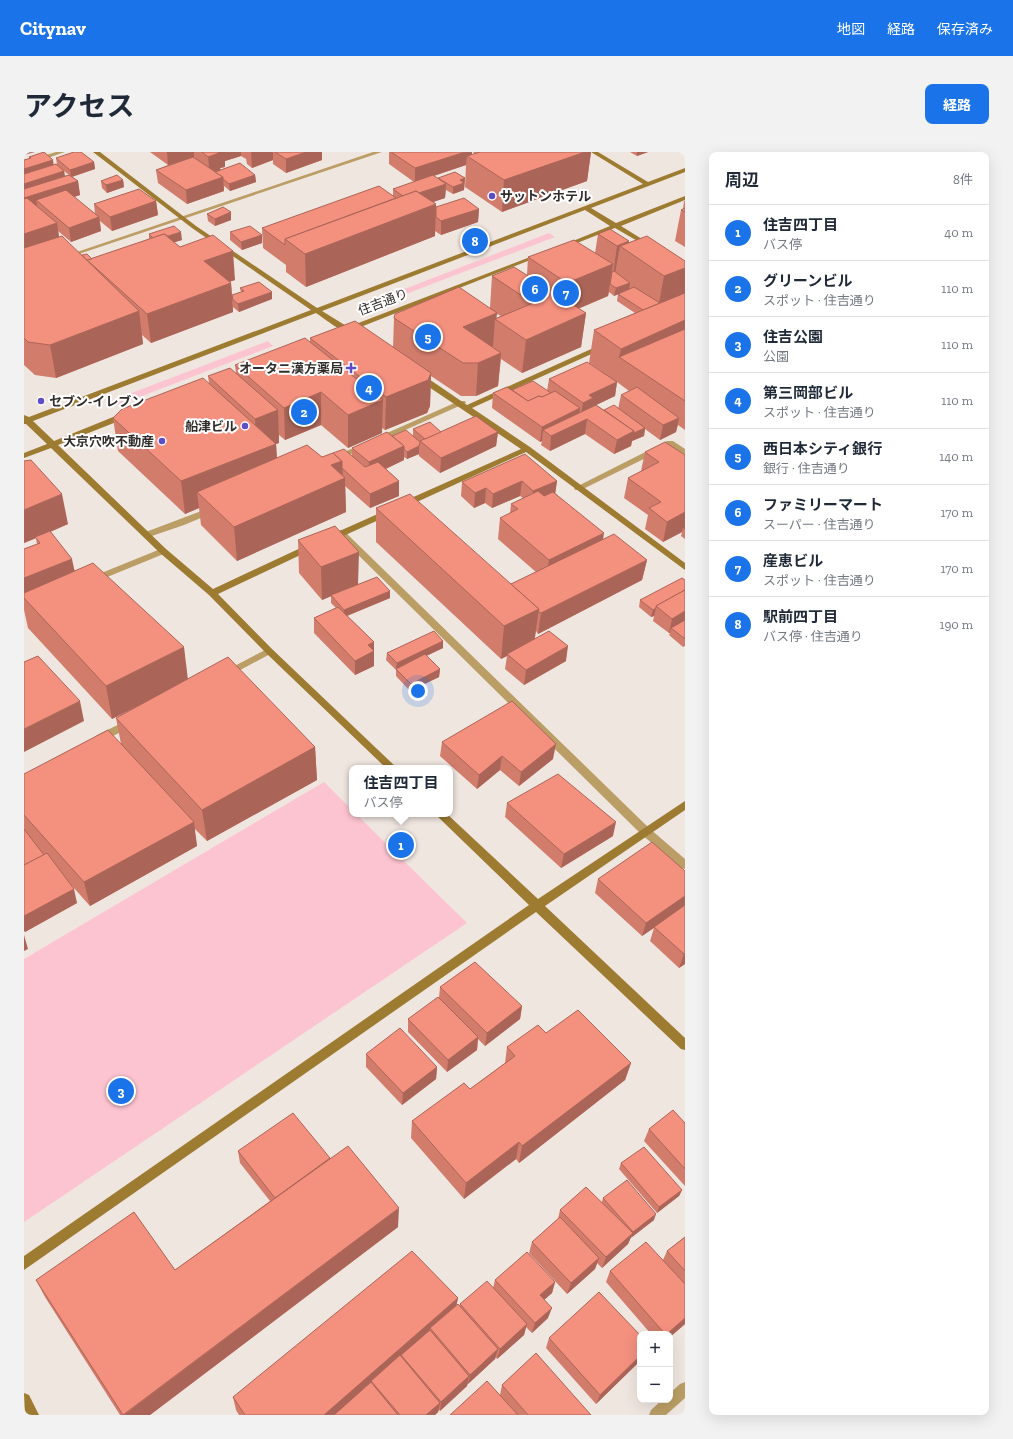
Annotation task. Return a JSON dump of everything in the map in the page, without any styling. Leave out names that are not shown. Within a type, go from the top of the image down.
[{"type":"street","points":[[24,164],[62,152]]},
{"type":"street","points":[[96,152],[182,218],[284,289],[318,310],[344,330],[360,338]]},
{"type":"street","points":[[62,258],[379,152]]},
{"type":"street","points":[[594,152],[649,185]]},
{"type":"street","name":"住吉通り","points":[[25,420],[586,209],[685,170]]},
{"type":"street","name":"住吉通り","points":[[344,330],[616,226],[685,198]]},
{"type":"street","points":[[586,209],[652,248]]},
{"type":"street","points":[[332,459],[465,405],[613,342]]},
{"type":"street","points":[[411,371],[465,405],[527,449],[685,567]]},
{"type":"street","points":[[24,456],[135,412]]},
{"type":"street","points":[[25,420],[163,551],[212,594],[269,651],[389,765]]},
{"type":"street","points":[[578,488],[670,443],[685,454]]},
{"type":"street","points":[[212,594],[341,533],[527,449]]},
{"type":"street","points":[[146,535],[181,523],[217,508]]},
{"type":"street","points":[[341,533],[645,831],[685,865]]},
{"type":"street","points":[[86,582],[163,551]]},
{"type":"street","points":[[220,677],[269,651]]},
{"type":"street","points":[[94,742],[136,720]]},
{"type":"street","points":[[24,1264],[536,906],[685,804]]},
{"type":"street","points":[[443,817],[685,1045]]},
{"type":"street","points":[[656,1415],[685,1389]]},
{"type":"street","points":[[24,1400],[32,1415]]},
{"type":"shaded area","points":[[549,233],[555,237],[377,305],[371,302]]},
{"type":"shaded area","points":[[268,341],[273,346],[113,407],[108,402]]},
{"type":"shaded area","points":[[324,782],[349,807],[349,817],[359,817],[467,923],[24,1222],[24,959]]},
{"type":"building","points":[[44,152],[53,160],[24,169],[24,160]]},
{"type":"building","points":[[74,152],[81,152],[94,162],[70,170],[56,158]]},
{"type":"building","points":[[202,152],[218,152],[219,153],[208,157]]},
{"type":"building","points":[[275,152],[306,152],[286,159]]},
{"type":"building","points":[[391,152],[465,152],[415,168]]},
{"type":"building","points":[[480,152],[585,152],[504,180],[467,156]]},
{"type":"building","points":[[193,157],[223,177],[186,190],[156,170]]},
{"type":"building","points":[[240,163],[255,175],[229,184],[223,179],[223,177],[215,172]]},
{"type":"building","points":[[56,164],[64,171],[24,184],[24,174]]},
{"type":"building","points":[[455,172],[465,178],[460,180],[464,183],[453,187],[438,178]]},
{"type":"building","points":[[69,175],[78,181],[24,198],[24,189]]},
{"type":"building","points":[[117,175],[123,180],[106,185],[101,181]]},
{"type":"building","points":[[433,175],[446,184],[419,193],[416,191],[403,196],[393,189]]},
{"type":"building","points":[[379,186],[396,198],[285,239],[285,245],[262,228]]},
{"type":"building","points":[[139,189],[156,201],[110,217],[94,204]]},
{"type":"building","points":[[66,190],[99,217],[69,228],[36,200]]},
{"type":"building","points":[[416,191],[436,204],[305,254],[285,239]]},
{"type":"building","points":[[27,198],[57,223],[24,234],[24,199]]},
{"type":"building","points":[[464,198],[479,209],[441,221],[436,217],[436,207]]},
{"type":"building","points":[[223,207],[231,212],[215,219],[207,214]]},
{"type":"building","points":[[174,226],[181,232],[168,236],[164,234],[153,238],[149,234]]},
{"type":"building","points":[[250,226],[262,235],[241,242],[230,232]]},
{"type":"building","points":[[610,229],[629,241],[617,246],[598,234]]},
{"type":"building","points":[[164,234],[180,247],[213,235],[233,251],[204,261],[231,283],[147,314],[87,260]]},
{"type":"building","points":[[62,236],[139,311],[50,345],[28,342],[24,338],[24,248]]},
{"type":"building","points":[[647,236],[685,261],[685,268],[664,276],[620,246]]},
{"type":"building","points":[[574,240],[613,264],[567,283],[528,257]]},
{"type":"building","points":[[87,254],[92,259],[87,260],[82,255]]},
{"type":"building","points":[[514,267],[586,313],[526,340],[495,319],[533,303],[492,276]]},
{"type":"building","points":[[614,271],[630,283],[616,288],[610,284],[612,272]]},
{"type":"building","points":[[259,282],[272,292],[238,304],[233,300],[232,295],[244,291],[240,288]]},
{"type":"building","points":[[459,287],[497,313],[463,327],[501,353],[478,363],[463,363],[394,318],[395,314]]},
{"type":"building","points":[[634,287],[660,303],[643,310],[618,294]]},
{"type":"building","points":[[685,293],[685,320],[621,349],[594,330]]},
{"type":"building","points":[[355,321],[431,373],[428,380],[386,397],[310,338]]},
{"type":"building","points":[[685,329],[685,401],[619,357]]},
{"type":"building","points":[[305,338],[383,400],[348,415],[321,392],[284,408],[235,365]]},
{"type":"building","points":[[587,362],[617,382],[589,395],[593,398],[583,403],[549,379]]},
{"type":"building","points":[[230,368],[278,410],[255,419],[208,376]]},
{"type":"building","points":[[203,378],[276,444],[181,481],[113,418],[122,409]]},
{"type":"building","points":[[533,381],[551,393],[528,401],[512,390]]},
{"type":"building","points":[[507,387],[528,401],[555,391],[580,408],[542,427],[493,393]]},
{"type":"building","points":[[637,387],[679,418],[663,425],[621,395]]},
{"type":"building","points":[[596,405],[634,431],[617,440],[587,419],[551,436],[543,430]]},
{"type":"building","points":[[614,405],[645,428],[634,433],[634,431],[604,410]]},
{"type":"building","points":[[476,416],[498,432],[441,458],[420,441]]},
{"type":"building","points":[[430,422],[441,432],[425,439],[413,429]]},
{"type":"building","points":[[406,430],[420,442],[419,446],[407,452],[404,449],[404,446],[392,436]]},
{"type":"building","points":[[387,432],[404,446],[369,462],[352,448]]},
{"type":"building","points":[[665,442],[685,455],[685,512],[667,522],[649,508],[661,502],[628,478],[659,462],[645,452]]},
{"type":"building","points":[[307,445],[322,457],[333,453],[342,461],[331,465],[345,478],[234,527],[197,492]]},
{"type":"building","points":[[344,449],[365,467],[378,462],[399,481],[370,494],[342,468],[342,461],[333,453]]},
{"type":"building","points":[[525,454],[557,481],[533,491],[522,481],[493,494],[486,488],[475,493],[462,482]]},
{"type":"building","points":[[31,460],[62,494],[24,510],[24,461]]},
{"type":"building","points":[[538,491],[544,496],[553,492],[604,533],[549,560],[500,518],[518,509],[511,504]]},
{"type":"building","points":[[410,494],[539,609],[504,626],[376,508]]},
{"type":"building","points":[[335,526],[359,552],[321,567],[298,540]]},
{"type":"building","points":[[50,531],[72,559],[24,578],[24,549],[40,543],[35,537]]},
{"type":"building","points":[[614,534],[647,560],[541,613],[538,611],[539,609],[511,584]]},
{"type":"building","points":[[93,563],[184,647],[106,686],[24,598],[24,593]]},
{"type":"building","points":[[377,577],[390,591],[344,610],[331,595]]},
{"type":"building","points":[[682,578],[685,580],[685,590],[656,606],[653,610],[640,600]]},
{"type":"building","points":[[685,590],[685,611],[672,619],[656,606]]},
{"type":"building","points":[[338,607],[374,642],[368,645],[374,651],[355,661],[314,618]]},
{"type":"building","points":[[685,620],[685,639],[671,628]]},
{"type":"building","points":[[434,631],[443,641],[397,663],[387,653]]},
{"type":"building","points":[[549,631],[568,646],[526,670],[507,654]]},
{"type":"building","points":[[425,654],[440,669],[411,684],[396,669]]},
{"type":"building","points":[[38,656],[80,701],[24,729],[24,662]]},
{"type":"building","points":[[228,657],[315,747],[202,810],[116,718]]},
{"type":"building","points":[[512,701],[556,744],[521,772],[502,756],[479,775],[442,742]]},
{"type":"building","points":[[108,730],[194,822],[84,882],[24,815],[24,774]]},
{"type":"building","points":[[558,774],[616,822],[564,854],[507,803]]},
{"type":"building","points":[[24,829],[44,855],[24,865]]},
{"type":"building","points":[[652,842],[685,871],[685,896],[646,923],[598,879]]},
{"type":"building","points":[[47,853],[74,889],[24,916],[24,865]]},
{"type":"building","points":[[685,905],[685,954],[684,954],[654,927]]},
{"type":"building","points":[[475,962],[522,1006],[487,1033],[440,987]]},
{"type":"building","points":[[438,997],[478,1037],[448,1060],[408,1019]]},
{"type":"building","points":[[578,1010],[631,1063],[522,1146],[519,1142],[466,1183],[412,1121],[464,1083],[470,1089],[515,1056],[507,1047],[538,1025],[546,1033]]},
{"type":"building","points":[[400,1028],[437,1067],[403,1093],[366,1054]]},
{"type":"building","points":[[673,1110],[685,1123],[685,1169],[649,1129]]},
{"type":"building","points":[[293,1113],[330,1158],[275,1198],[238,1151]]},
{"type":"building","points":[[348,1146],[399,1208],[123,1415],[36,1280],[134,1212],[175,1270]]},
{"type":"building","points":[[644,1147],[682,1190],[659,1207],[621,1163]]},
{"type":"building","points":[[627,1180],[656,1214],[633,1232],[603,1198]]},
{"type":"building","points":[[586,1187],[633,1233],[606,1257],[560,1210]]},
{"type":"building","points":[[560,1217],[599,1258],[571,1283],[532,1242]]},
{"type":"building","points":[[685,1237],[685,1271],[667,1251]]},
{"type":"building","points":[[646,1242],[685,1284],[685,1318],[670,1331],[662,1331],[610,1271]]},
{"type":"building","points":[[412,1251],[458,1298],[324,1415],[245,1415],[233,1397]]},
{"type":"building","points":[[527,1252],[555,1282],[540,1295],[552,1308],[535,1323],[495,1280]]},
{"type":"building","points":[[487,1281],[527,1324],[500,1349],[460,1304]]},
{"type":"building","points":[[599,1292],[637,1332],[637,1359],[600,1395],[549,1338]]},
{"type":"building","points":[[458,1304],[498,1349],[470,1375],[430,1328]]},
{"type":"building","points":[[430,1330],[469,1376],[441,1402],[401,1355]]},
{"type":"building","points":[[536,1353],[591,1415],[528,1415],[502,1385]]},
{"type":"building","points":[[400,1355],[440,1403],[426,1415],[400,1415],[371,1381]]},
{"type":"building","points":[[487,1381],[518,1415],[450,1415]]},
{"type":"building","points":[[371,1382],[398,1415],[334,1415]]},
{"type":"place","name":"サットンホテル","points":[[492,196]]},
{"type":"place","name":"駅前四丁目","points":[[475,241]]},
{"type":"place","name":"ファミリーマート","points":[[535,289]]},
{"type":"place","name":"産恵ビル","points":[[566,293]]},
{"type":"place","name":"西日本シティ銀行","points":[[428,337]]},
{"type":"place","name":"オータニ漢方薬局","points":[[351,368]]},
{"type":"place","name":"第三岡部ビル","points":[[369,388]]},
{"type":"place","name":"セブン-イレブン","points":[[41,401]]},
{"type":"place","name":"グリーンビル","points":[[304,412]]},
{"type":"place","name":"船津ビル","points":[[245,426]]},
{"type":"place","name":"大京穴吹不動産","points":[[162,441]]},
{"type":"place","name":"住吉四丁目","points":[[401,845]]},
{"type":"place","name":"住吉公園","points":[[121,1091]]}]
